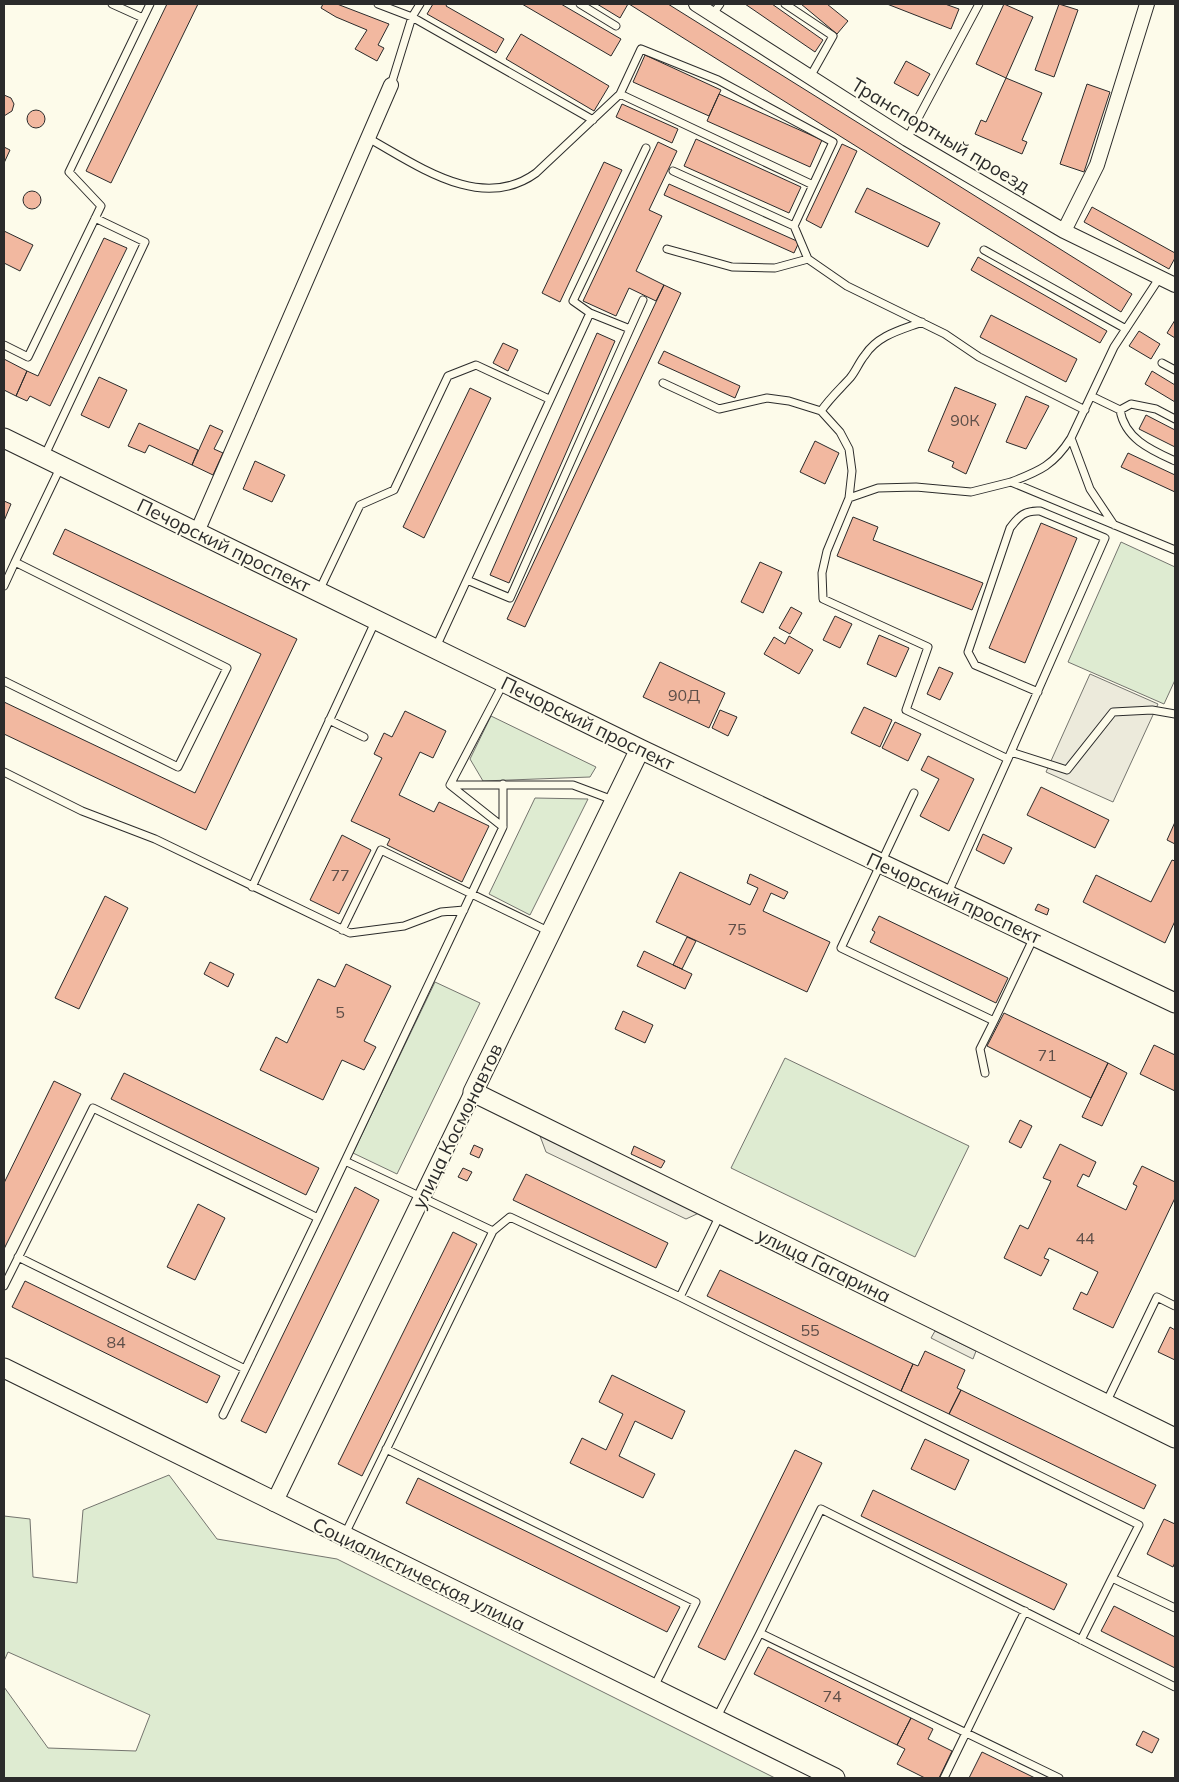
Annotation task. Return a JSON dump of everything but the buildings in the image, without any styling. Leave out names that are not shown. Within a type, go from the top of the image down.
[{"type":"main road","name":"Печорский проспект","points":[[4,438],[640,749],[1034,936],[1173,999]]},
{"type":"main road","name":"улица Космонавтов","points":[[473,1092],[640,749]]},
{"type":"main road","name":"улица Гагарина","points":[[473,1092],[1175,1438]]},
{"type":"main road","name":"Социалистическая улица","points":[[4,1368],[274,1503],[835,1778]]},
{"type":"street","name":"Транспортный проезд","points":[[696,4],[717,9],[810,77],[907,139],[1064,231],[1175,284]]},
{"type":"street","points":[[1064,231],[1097,165],[1148,4]]},
{"type":"street","points":[[197,532],[391,85]]},
{"type":"street","name":"улица Космонавтов","points":[[274,1503],[473,1092]]},
{"type":"lane","points":[[112,4],[143,18]]},
{"type":"lane","points":[[4,345],[28,356],[101,206],[69,172],[150,4]]},
{"type":"lane","points":[[378,4],[412,17],[593,120]]},
{"type":"lane","points":[[391,85],[412,17],[420,4]]},
{"type":"lane","points":[[580,4],[616,26]]},
{"type":"lane","points":[[785,4],[833,36],[810,77]]},
{"type":"lane","points":[[907,139],[978,4]]},
{"type":"lane","points":[[368,138],[435,176],[462,187],[498,187],[522,184],[620,94],[641,49],[718,80],[833,142],[794,226]]},
{"type":"lane","points":[[620,94],[813,185]]},
{"type":"lane","points":[[630,329],[590,313],[572,301],[646,148]]},
{"type":"lane","points":[[673,171],[794,226],[808,259],[847,286],[922,322],[945,334],[979,357],[1085,410]]},
{"type":"lane","points":[[4,586],[53,462],[145,242],[95,218]]},
{"type":"lane","points":[[668,249],[732,268],[775,268],[808,259]]},
{"type":"lane","points":[[984,250],[1126,330]]},
{"type":"lane","points":[[849,498],[878,488],[916,487],[971,492],[1011,482],[1043,469],[1060,457],[1085,410],[1114,347],[1160,277]]},
{"type":"lane","points":[[467,580],[510,598],[643,300]]},
{"type":"lane","points":[[436,648],[590,313]]},
{"type":"lane","points":[[822,410],[836,391],[850,378],[866,353],[875,343],[889,334],[922,322]]},
{"type":"lane","points":[[1162,363],[1175,370]]},
{"type":"lane","points":[[319,591],[360,505],[394,490],[448,376],[476,365],[550,399]]},
{"type":"lane","points":[[663,383],[718,409],[767,398],[789,401],[822,410],[840,432],[849,449],[852,472],[849,498],[827,551],[822,573],[823,599],[928,647],[906,710],[1010,755],[1067,770],[1113,712],[1152,710],[1175,714]]},
{"type":"lane","points":[[1091,396],[1120,410]]},
{"type":"lane","points":[[1120,410],[1131,404],[1156,409],[1175,419]]},
{"type":"lane","points":[[1120,410],[1122,421],[1140,445],[1175,462]]},
{"type":"lane","points":[[1071,438],[1090,489],[1114,525]]},
{"type":"lane","points":[[1011,482],[1175,550]]},
{"type":"lane","points":[[947,895],[1038,692],[1105,538],[1040,511],[1030,511],[1019,515],[1010,528],[968,652],[975,665],[1038,692]]},
{"type":"lane","points":[[4,681],[178,767],[226,668],[15,562]]},
{"type":"lane","points":[[252,887],[376,619]]},
{"type":"lane","points":[[450,785],[504,682]]},
{"type":"lane","points":[[329,720],[364,737]]},
{"type":"lane","points":[[4,772],[82,811],[156,839],[350,933],[404,926],[442,912],[464,910]]},
{"type":"lane","points":[[223,1415],[503,827],[504,784]]},
{"type":"lane","points":[[450,785],[574,785],[614,801]]},
{"type":"lane","points":[[450,785],[503,827]]},
{"type":"lane","points":[[914,793],[841,948],[994,1021]]},
{"type":"lane","points":[[342,930],[381,850],[550,932]]},
{"type":"lane","points":[[985,1073],[980,1049],[1034,936]]},
{"type":"lane","points":[[4,1286],[93,1108],[318,1218]]},
{"type":"lane","points":[[345,1160],[493,1231]]},
{"type":"lane","points":[[680,1298],[720,1215]]},
{"type":"lane","points":[[344,1537],[493,1231],[510,1217],[680,1298],[1139,1525],[1081,1640]]},
{"type":"lane","points":[[18,1257],[245,1369]]},
{"type":"lane","points":[[1105,1404],[1157,1297],[1175,1306]]},
{"type":"lane","points":[[386,1449],[696,1602],[653,1688]]},
{"type":"lane","points":[[716,1720],[821,1509],[1175,1687]]},
{"type":"lane","points":[[1112,1578],[1175,1608]]},
{"type":"lane","points":[[944,1778],[1025,1611]]},
{"type":"lane","points":[[760,1633],[1059,1778]]},
{"type":"green space","points":[[1121,542],[1175,567],[1175,680],[1164,704],[1068,662]]},
{"type":"green space","points":[[491,716],[596,767],[590,777],[483,781],[470,759]]},
{"type":"green space","points":[[535,798],[588,799],[530,915],[489,894]]},
{"type":"green space","points":[[435,982],[480,1003],[397,1174],[353,1153]]},
{"type":"green space","points":[[785,1058],[969,1146],[915,1257],[731,1168]]},
{"type":"green space","points":[[169,1475],[217,1539],[337,1559],[775,1778],[4,1778],[4,1687],[48,1748],[136,1751],[150,1715],[8,1652],[4,1661],[4,1516],[30,1519],[33,1577],[77,1583],[83,1510]]},
{"type":"shaded area","points":[[1090,674],[1158,704],[1113,802],[1046,772]]},
{"type":"shaded area","points":[[540,1136],[699,1213],[686,1219],[546,1152]]},
{"type":"shaded area","points":[[935,1331],[976,1351],[973,1359],[931,1338]]}]
